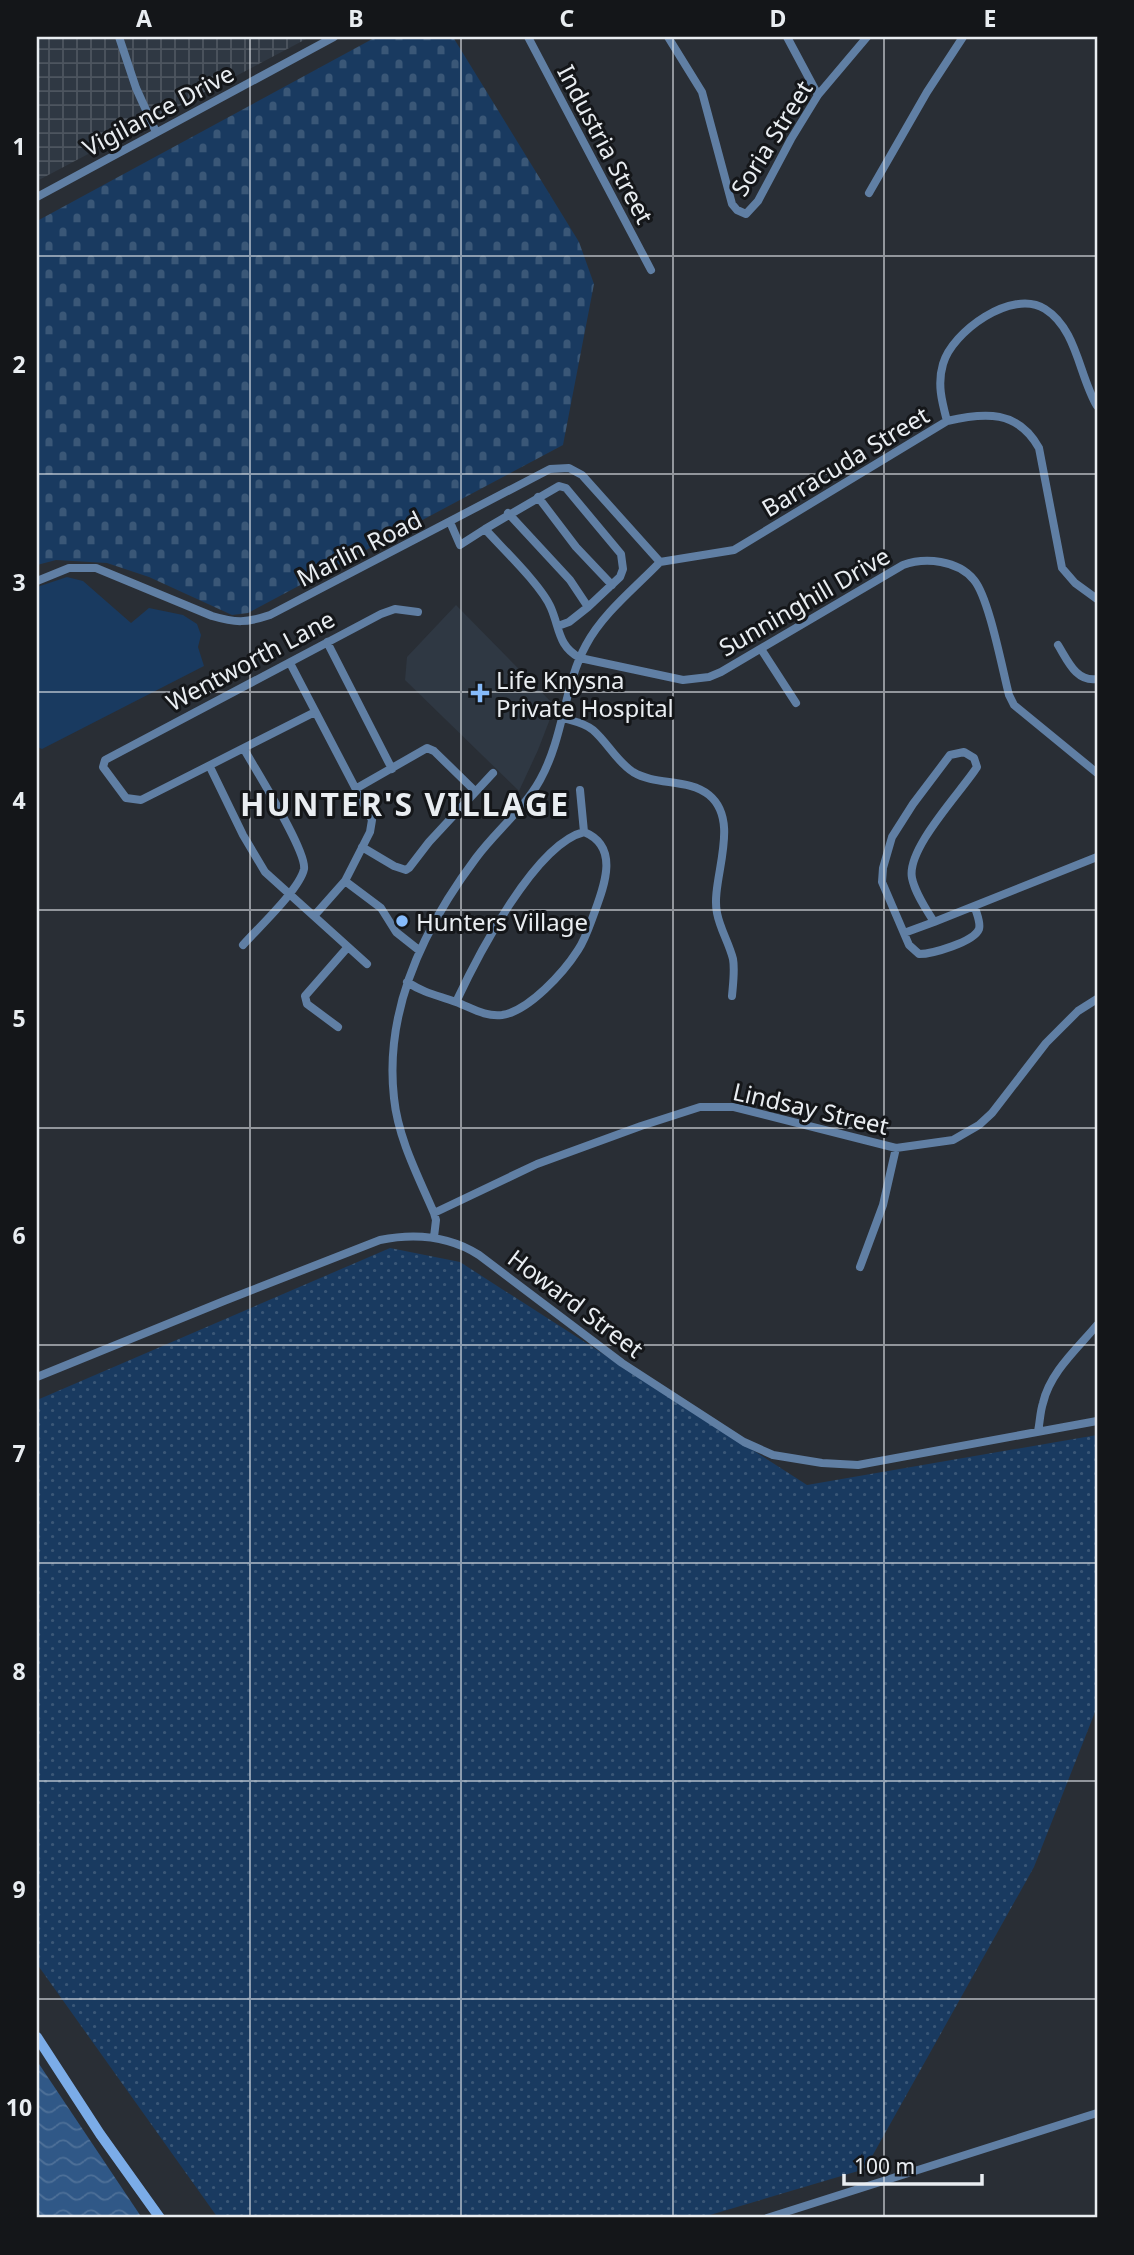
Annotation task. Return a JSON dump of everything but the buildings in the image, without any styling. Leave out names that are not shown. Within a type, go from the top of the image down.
[{"type":"street","points":[[119,37],[136,88],[156,132]]},
{"type":"street","name":"Vigilance Drive","points":[[37,197],[334,37]]},
{"type":"street","name":"Industria Street","points":[[528,37],[651,270]]},
{"type":"street","name":"Soria Street","points":[[668,37],[702,92],[732,204],[737,210],[747,214],[758,201],[818,95],[867,37]]},
{"type":"street","points":[[787,37],[818,95]]},
{"type":"street","points":[[869,193],[927,92],[963,37]]},
{"type":"street","points":[[947,421],[939,392],[940,375],[947,352],[954,341],[980,319],[1022,304],[1044,308],[1063,328],[1097,406]]},
{"type":"street","name":"Barracuda Street","points":[[660,562],[734,550],[947,421],[968,416],[994,416],[1021,425],[1033,438],[1042,458],[1062,568],[1075,583],[1097,599]]},
{"type":"street","name":"Marlin Road","points":[[37,580],[69,568],[96,568],[212,616],[229,621],[248,622],[270,615],[450,523],[534,476],[550,469],[569,468],[592,485],[660,562]]},
{"type":"street","points":[[450,523],[460,545],[508,513],[559,486],[570,493],[621,554],[623,569],[620,577],[588,607],[569,622],[558,626]]},
{"type":"street","points":[[538,497],[576,547],[612,585]]},
{"type":"street","points":[[508,513],[570,580],[588,607]]},
{"type":"street","points":[[485,529],[548,601],[562,644],[580,657]]},
{"type":"street","name":"Sunninghill Drive","points":[[580,657],[684,680],[697,680],[721,672],[888,572],[913,561],[942,562],[972,578],[978,586],[1014,705],[1097,774]]},
{"type":"street","points":[[434,1237],[434,1213],[407,1149],[394,1099],[394,1045],[407,982],[420,951],[464,875],[533,792],[550,760],[580,657],[596,629],[660,562]]},
{"type":"street","name":"Wentworth Lane","points":[[209,766],[143,799],[133,801],[126,798],[104,770],[103,764],[105,760],[390,610],[418,612]]},
{"type":"street","points":[[327,642],[392,769]]},
{"type":"street","points":[[1058,645],[1080,677],[1086,680],[1097,679]]},
{"type":"street","points":[[761,649],[796,703]]},
{"type":"street","points":[[290,663],[372,820],[370,832],[345,881],[314,916]]},
{"type":"street","points":[[315,712],[209,766],[261,867],[367,964]]},
{"type":"street","points":[[564,718],[591,729],[611,753],[638,774],[700,790],[710,796],[717,805],[722,819],[724,849],[715,900],[733,961],[732,996]]},
{"type":"street","points":[[357,788],[427,748],[475,791]]},
{"type":"street","points":[[243,945],[289,895],[303,872],[302,858],[244,749]]},
{"type":"street","points":[[934,922],[913,882],[912,869],[917,851],[977,767],[974,758],[964,752],[950,755],[942,764],[892,837],[882,882],[904,933],[913,950],[919,954],[960,943],[973,936],[979,929],[975,907]]},
{"type":"street","points":[[362,847],[402,870],[409,868],[429,842],[493,773]]},
{"type":"street","points":[[580,790],[584,832]]},
{"type":"street","points":[[407,982],[427,994],[489,1015],[508,1014],[526,1006],[568,964],[586,935],[607,872],[603,847],[593,836],[584,832],[567,838],[527,879],[498,924],[456,1002]]},
{"type":"street","points":[[904,933],[1097,857]]},
{"type":"street","points":[[345,881],[381,908],[396,932],[420,951]]},
{"type":"street","points":[[338,1027],[307,1004],[305,996],[347,948]]},
{"type":"street","name":"Lindsay Street","points":[[434,1213],[537,1164],[700,1107],[734,1107],[896,1148],[953,1140],[979,1125],[992,1113],[1046,1043],[1078,1011],[1097,999]]},
{"type":"street","points":[[860,1267],[883,1205],[896,1148]]},
{"type":"street","name":"Howard Street","points":[[37,1377],[380,1240],[405,1236],[434,1237],[468,1248],[479,1255],[656,1386],[731,1434],[773,1455],[822,1463],[858,1465],[1097,1421]]},
{"type":"street","points":[[1038,1431],[1042,1403],[1051,1383],[1061,1367],[1097,1325]]},
{"type":"street","points":[[37,2037],[106,2144],[160,2218]]},
{"type":"street","points":[[767,2218],[1097,2113]]},
{"type":"shaded area","points":[[37,37],[310,37],[37,181]]},
{"type":"shaded area","name":"Life Knysna Private Hospital","points":[[456,605],[555,706],[519,791],[405,680],[407,657]]},
{"type":"green space","points":[[376,37],[453,37],[579,242],[594,284],[563,445],[248,613],[232,615],[149,577],[107,563],[56,560],[37,565],[37,221]]},
{"type":"green space","points":[[67,577],[83,581],[131,623],[149,608],[183,615],[197,624],[201,635],[198,647],[204,666],[42,749],[37,747],[37,587]]},
{"type":"green space","points":[[390,1248],[460,1262],[807,1485],[1097,1435],[1097,1707],[1034,1867],[865,2169],[700,2218],[218,2218],[37,1964],[37,1400]]},
{"type":"water","points":[[37,2061],[142,2218],[37,2218]]},
{"type":"place","name":"Life Knysna Private Hospital","points":[[480,693]]},
{"type":"place","name":"Hunters Village","points":[[402,921]]},
{"type":"district","name":"HUNTER'S VILLAGE","points":[[405,803]]}]
